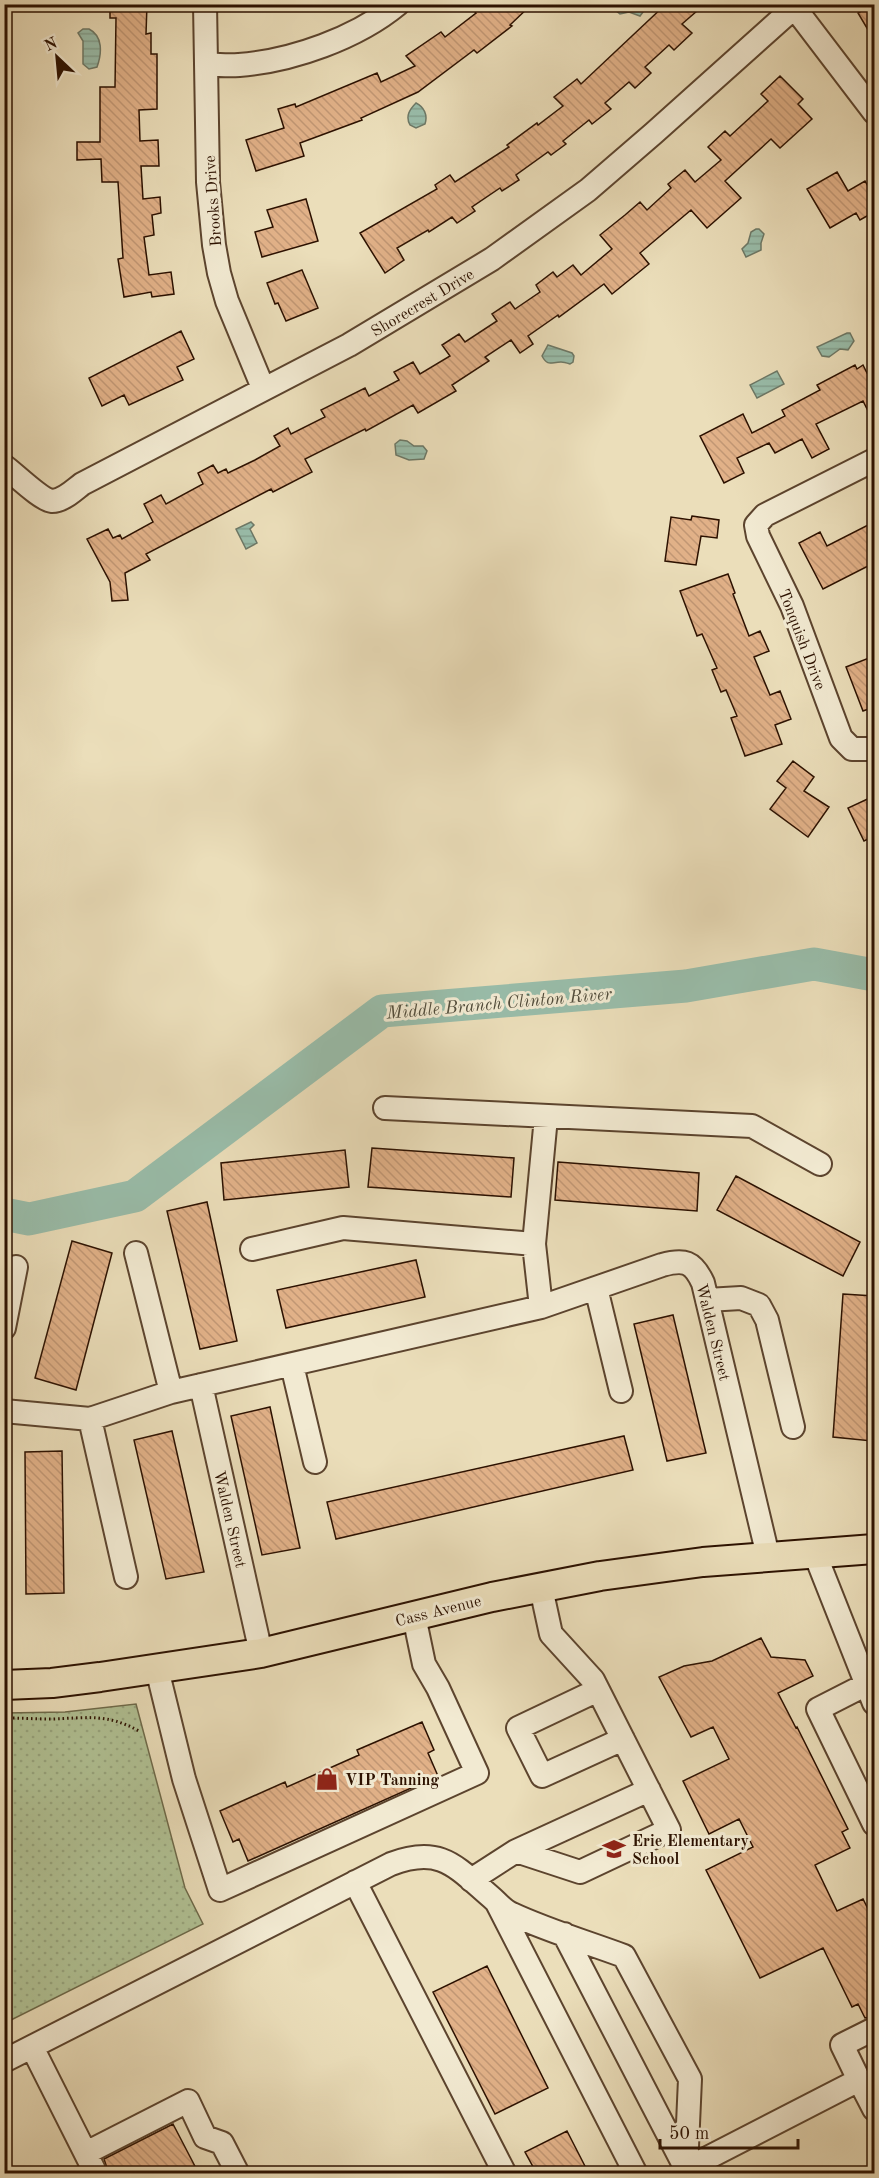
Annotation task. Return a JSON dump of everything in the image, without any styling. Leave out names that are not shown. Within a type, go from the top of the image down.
[{"type":"main road","name":"Cass Avenue","points":[[4,1685],[52,1683],[261,1653],[540,1588],[646,1569],[768,1556],[874,1549]]},
{"type":"street","name":"Brooks Drive","points":[[205,4],[208,182],[219,273],[227,301],[263,388]]},
{"type":"street","points":[[206,64],[238,66],[276,60],[349,35],[398,4]]},
{"type":"street","points":[[796,6],[874,112]]},
{"type":"street","name":"Shorecrest Drive","points":[[4,466],[45,499],[54,501],[263,388],[349,345],[492,259],[588,190],[796,6]]},
{"type":"street","name":"Tonquish Drive","points":[[872,748],[852,749],[841,738],[792,606],[758,536],[756,525],[765,515],[874,460]]},
{"type":"street","points":[[385,1108],[752,1126],[820,1164]]},
{"type":"street","points":[[541,1307],[534,1244],[546,1117]]},
{"type":"street","points":[[252,1249],[343,1228],[534,1244]]},
{"type":"street","points":[[136,1253],[171,1392]]},
{"type":"street","name":"Walden Street","points":[[4,1411],[90,1419],[171,1392],[541,1307],[662,1265],[674,1262],[687,1263],[697,1270],[707,1300],[768,1556]]},
{"type":"street","points":[[4,1328],[16,1267]]},
{"type":"street","points":[[596,1288],[621,1391]]},
{"type":"street","points":[[707,1300],[741,1298],[759,1305],[767,1320],[793,1427]]},
{"type":"street","points":[[292,1365],[315,1462]]},
{"type":"street","name":"Walden Street","points":[[201,1385],[261,1653]]},
{"type":"street","points":[[90,1419],[126,1577]]},
{"type":"street","points":[[815,1554],[870,1681],[818,1709],[874,1824]]},
{"type":"street","points":[[516,1851],[579,1872],[669,1830],[593,1680],[551,1634],[540,1588]]},
{"type":"street","points":[[157,1669],[184,1779],[220,1890],[477,1773],[438,1688],[424,1664],[414,1616]]},
{"type":"street","points":[[598,1690],[518,1728],[542,1776],[623,1739]]},
{"type":"street","points":[[471,1880],[516,1851],[649,1790]]},
{"type":"street","points":[[4,2061],[391,1864],[405,1858],[438,1858],[453,1865],[510,1914],[624,1956],[690,2079],[686,2169]]},
{"type":"street","points":[[355,1882],[505,2174]]},
{"type":"street","points":[[496,1902],[636,2174]]},
{"type":"street","points":[[564,1934],[686,2169]]},
{"type":"street","points":[[686,2169],[869,2096],[842,2045],[874,2029]]},
{"type":"street","points":[[32,2047],[96,2174]]},
{"type":"street","points":[[86,2153],[188,2101],[205,2137],[222,2143],[238,2174]]},
{"type":"path","points":[[4,1718],[108,1718],[140,1731]]},
{"type":"shaded area","points":[[616,4],[637,5],[642,7],[643,12],[640,16],[629,12],[620,14],[615,10]]},
{"type":"shaded area","points":[[83,29],[94,32],[99,40],[100,56],[97,67],[89,69],[83,64],[83,41],[78,33]]},
{"type":"shaded area","points":[[416,103],[423,109],[426,117],[425,124],[416,128],[410,125],[408,116]]},
{"type":"shaded area","points":[[756,229],[764,234],[761,250],[746,257],[742,249],[748,243],[751,232]]},
{"type":"shaded area","points":[[850,333],[854,341],[848,350],[840,349],[829,357],[822,356],[817,347]]},
{"type":"shaded area","points":[[548,345],[572,353],[573,362],[570,364],[546,362],[542,356]]},
{"type":"shaded area","points":[[777,371],[784,384],[757,398],[750,385]]},
{"type":"shaded area","points":[[400,440],[407,441],[414,446],[423,446],[427,451],[424,459],[409,460],[396,455],[395,444]]},
{"type":"shaded area","points":[[251,522],[254,525],[250,529],[257,543],[246,549],[236,529]]},
{"type":"shaded area","points":[[136,1704],[185,1888],[203,1924],[5,2023],[5,1713],[65,1712]]},
{"type":"building","points":[[110,4],[147,4],[146,34],[151,33],[151,54],[157,54],[157,109],[139,110],[140,141],[158,140],[159,166],[141,166],[143,199],[160,197],[161,213],[152,215],[154,235],[144,237],[149,275],[171,272],[174,294],[152,297],[151,292],[124,297],[118,259],[123,258],[118,182],[102,182],[101,159],[77,160],[77,142],[100,142],[100,87],[115,87],[116,18],[110,18]]},
{"type":"building","points":[[469,4],[532,4],[510,25],[512,26],[477,53],[474,50],[418,92],[361,118],[362,120],[300,143],[304,156],[256,171],[246,140],[284,128],[278,109],[295,104],[296,107],[377,73],[381,82],[415,66],[406,56],[441,32],[445,37],[476,13]]},
{"type":"building","points":[[666,4],[705,4],[682,24],[692,33],[674,50],[669,45],[645,67],[651,73],[635,88],[629,82],[605,103],[611,109],[592,124],[589,120],[563,141],[566,144],[551,155],[548,152],[516,175],[519,180],[502,191],[500,188],[472,207],[475,211],[457,223],[452,217],[397,248],[404,260],[385,273],[360,233],[437,189],[435,185],[450,175],[455,182],[509,147],[507,145],[563,106],[554,97],[577,79],[581,84]]},
{"type":"building","points":[[874,4],[874,40],[858,13]]},
{"type":"building","points":[[780,76],[803,99],[798,104],[812,119],[780,148],[771,139],[725,181],[741,198],[707,228],[691,210],[640,253],[649,264],[612,294],[604,284],[559,317],[558,315],[528,336],[533,344],[520,353],[511,340],[485,357],[489,361],[452,385],[456,391],[418,413],[413,405],[366,431],[365,429],[305,459],[312,472],[273,492],[271,489],[146,554],[150,560],[125,573],[128,600],[112,601],[110,582],[87,539],[108,529],[113,538],[120,535],[122,539],[153,522],[144,504],[161,495],[166,504],[203,484],[198,473],[213,465],[218,473],[226,469],[228,473],[255,460],[280,446],[274,436],[288,428],[291,434],[325,417],[321,410],[365,388],[369,396],[399,380],[394,372],[413,362],[420,374],[450,356],[442,345],[459,334],[465,342],[497,321],[492,314],[510,302],[515,309],[540,292],[536,285],[553,272],[557,277],[573,265],[581,275],[612,249],[600,235],[640,202],[647,210],[671,188],[668,184],[685,170],[695,182],[721,160],[708,147],[725,131],[730,136],[768,101],[761,94]]},
{"type":"building","points":[[837,172],[848,191],[865,181],[874,197],[874,212],[860,220],[856,213],[830,228],[807,189]]},
{"type":"building","points":[[306,199],[318,241],[262,257],[255,232],[273,227],[267,210]]},
{"type":"building","points":[[302,270],[318,308],[286,321],[278,303],[275,304],[267,283]]},
{"type":"building","points":[[181,331],[194,359],[177,367],[183,380],[129,405],[124,395],[102,406],[89,378]]},
{"type":"building","points":[[855,365],[857,369],[863,365],[867,373],[874,369],[874,423],[863,401],[816,424],[829,449],[812,458],[802,439],[775,453],[769,443],[737,458],[744,473],[724,483],[700,436],[743,414],[752,433],[785,416],[782,410],[820,390],[817,385]]},
{"type":"building","points":[[692,516],[719,520],[717,538],[701,536],[696,565],[665,561],[671,517],[691,520]]},
{"type":"building","points":[[874,522],[874,563],[823,589],[799,543],[820,532],[827,546]]},
{"type":"building","points":[[728,574],[749,636],[760,631],[769,651],[754,657],[770,695],[780,691],[791,719],[775,725],[782,744],[745,756],[731,718],[737,716],[726,690],[721,692],[712,670],[717,668],[702,634],[697,636],[680,591]]},
{"type":"building","points":[[874,656],[874,707],[863,711],[846,667]]},
{"type":"building","points":[[793,761],[814,777],[804,791],[829,807],[808,837],[770,809],[786,788],[777,781]]},
{"type":"building","points":[[874,796],[874,836],[864,841],[848,808]]},
{"type":"building","points":[[372,1148],[514,1158],[511,1197],[368,1187]]},
{"type":"building","points":[[345,1150],[349,1187],[224,1200],[221,1163]]},
{"type":"building","points":[[558,1162],[699,1173],[697,1211],[555,1200]]},
{"type":"building","points":[[736,1176],[860,1242],[843,1276],[717,1210]]},
{"type":"building","points":[[207,1202],[237,1341],[200,1349],[167,1211]]},
{"type":"building","points":[[72,1241],[112,1253],[76,1390],[35,1378]]},
{"type":"building","points":[[416,1260],[425,1297],[286,1328],[277,1290]]},
{"type":"building","points":[[843,1294],[874,1296],[872,1441],[833,1437]]},
{"type":"building","points":[[673,1315],[706,1453],[667,1461],[634,1324]]},
{"type":"building","points":[[270,1407],[300,1548],[262,1555],[231,1416]]},
{"type":"building","points":[[172,1431],[204,1572],[166,1579],[134,1440]]},
{"type":"building","points":[[624,1436],[633,1470],[336,1539],[327,1502]]},
{"type":"building","points":[[62,1451],[64,1593],[26,1594],[25,1452]]},
{"type":"building","points":[[761,1638],[771,1657],[805,1660],[813,1676],[778,1693],[848,1829],[842,1832],[850,1848],[815,1865],[837,1911],[863,1899],[874,1921],[874,2016],[865,2018],[858,2004],[852,2007],[823,1948],[760,1978],[706,1870],[753,1847],[739,1819],[709,1834],[683,1781],[729,1759],[713,1727],[691,1737],[659,1677],[684,1666],[712,1661]]},
{"type":"building","points":[[422,1722],[434,1750],[428,1753],[438,1776],[248,1861],[239,1839],[233,1842],[220,1811],[285,1782],[287,1787],[359,1755],[357,1750]]},
{"type":"building","points":[[487,1966],[548,2088],[495,2114],[433,1992]]},
{"type":"building","points":[[173,2124],[199,2174],[109,2174],[104,2159]]},
{"type":"building","points":[[567,2131],[589,2174],[537,2174],[525,2152]]},
{"type":"waterway","name":"Middle Branch Clinton River","points":[[4,1214],[29,1219],[135,1196],[382,1011],[686,986],[814,964],[874,975]]},
{"type":"place","name":"VIP Tanning","points":[[327,1779]]},
{"type":"place","name":"Erie Elementary School","points":[[614,1849]]}]
